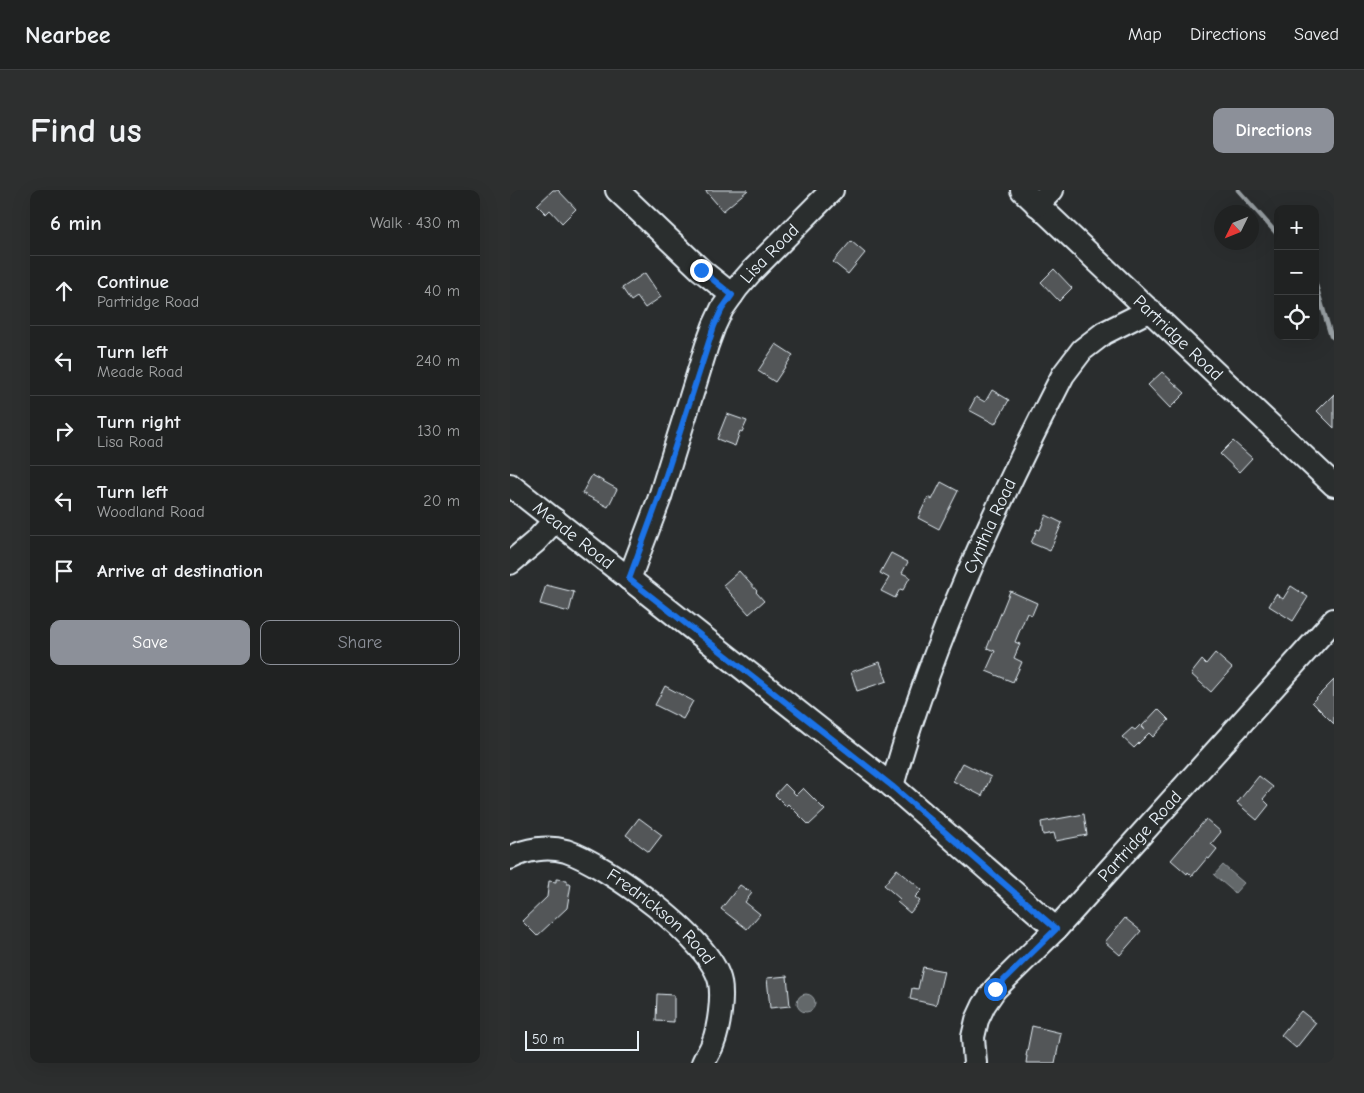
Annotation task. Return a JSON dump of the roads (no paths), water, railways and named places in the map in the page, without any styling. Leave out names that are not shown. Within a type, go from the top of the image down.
[{"type":"street","points":[[616,190],[701,270],[732,295]]},
{"type":"street","name":"Lisa Road","points":[[629,579],[658,500],[709,339],[718,317],[732,295],[751,272],[832,190]]},
{"type":"street","name":"Partridge Road","points":[[1037,195],[1150,310],[1334,485]]},
{"type":"street","name":"Cynthia Road","points":[[892,786],[905,737],[941,637],[981,544],[1063,375],[1082,350],[1104,333],[1150,310]]},
{"type":"street","name":"Meade Road","points":[[510,485],[892,786],[1056,929]]},
{"type":"street","points":[[510,563],[535,542],[554,520]]},
{"type":"street","name":"Partridge Road","points":[[975,1063],[973,1037],[977,1020],[995,989],[1056,929],[1334,620]]},
{"type":"street","name":"Fredrickson Road","points":[[510,858],[540,848],[565,851],[589,862],[625,884],[674,921],[695,941],[713,964],[720,982],[720,1009],[714,1042],[703,1063]]},
{"type":"waterway","points":[[1238,190],[1274,230]]},
{"type":"waterway","points":[[1319,295],[1331,336],[1334,338]]}]
